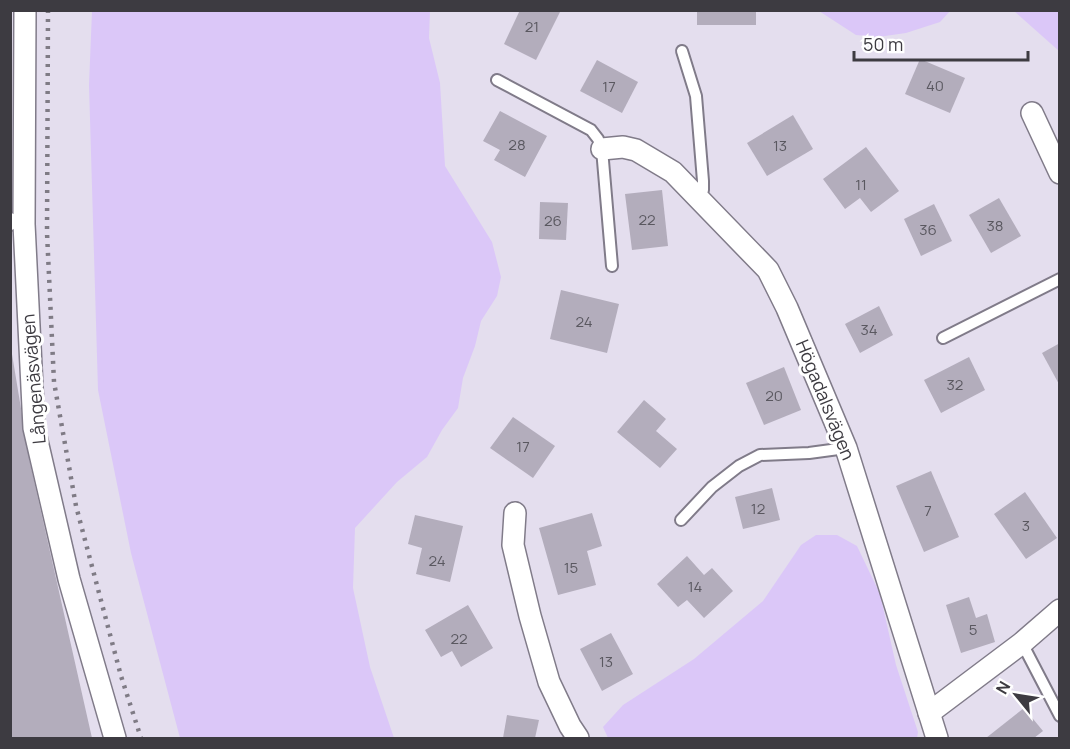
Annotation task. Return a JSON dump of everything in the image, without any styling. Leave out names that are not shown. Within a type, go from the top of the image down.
[{"type":"street","name":"Långenäsvägen","points":[[25,10],[15,222],[34,428],[69,579],[115,738]]},
{"type":"street","points":[[1032,113],[1059,173]]},
{"type":"street","name":"Högadalsvägen","points":[[602,149],[623,147],[651,157],[673,172],[768,270],[787,308],[846,448],[937,738]]},
{"type":"street","points":[[515,513],[513,545],[530,616],[549,682],[578,738]]},
{"type":"street","points":[[929,712],[1022,644],[1059,610]]},
{"type":"lane","points":[[682,51],[696,96],[700,126],[704,181],[703,190],[698,196]]},
{"type":"lane","points":[[497,80],[591,130],[598,139],[602,149],[612,266]]},
{"type":"lane","points":[[943,338],[1059,279]]},
{"type":"lane","points":[[681,520],[712,487],[739,466],[760,455],[809,453],[846,448]]},
{"type":"lane","points":[[1022,644],[1059,716]]},
{"type":"shaded area","points":[[92,11],[430,11],[429,38],[440,83],[445,166],[492,242],[501,277],[497,296],[481,321],[475,346],[463,378],[458,408],[427,457],[397,482],[355,528],[353,588],[370,667],[394,738],[180,738],[131,553],[98,390],[89,85]]},
{"type":"shaded area","points":[[819,11],[950,11],[940,22],[906,33],[878,37],[856,35]]},
{"type":"shaded area","points":[[1014,11],[1059,11],[1059,51]]},
{"type":"shaded area","points":[[816,535],[837,535],[857,546],[880,594],[896,665],[918,732],[917,738],[608,738],[603,727],[623,705],[694,659],[763,601],[801,545]]},
{"type":"building","points":[[520,10],[561,10],[536,60],[504,44]]},
{"type":"building","points":[[697,10],[756,10],[756,25],[697,25]]},
{"type":"building","points":[[920,59],[965,78],[950,113],[905,94]]},
{"type":"building","points":[[597,60],[638,82],[622,113],[580,91]]},
{"type":"building","points":[[500,111],[547,136],[525,177],[494,160],[500,150],[483,141]]},
{"type":"building","points":[[793,115],[813,149],[767,176],[747,143]]},
{"type":"building","points":[[866,147],[899,191],[871,212],[860,198],[845,209],[823,179]]},
{"type":"building","points":[[662,190],[668,246],[632,250],[625,194]]},
{"type":"building","points":[[999,198],[1021,236],[991,253],[969,215]]},
{"type":"building","points":[[540,202],[568,203],[566,240],[539,239]]},
{"type":"building","points":[[934,204],[952,241],[921,256],[904,219]]},
{"type":"building","points":[[561,290],[619,304],[607,353],[550,339]]},
{"type":"building","points":[[879,306],[893,335],[860,353],[845,324]]},
{"type":"building","points":[[10,342],[30,463],[92,738],[10,738]]},
{"type":"building","points":[[1060,343],[1060,386],[1042,353]]},
{"type":"building","points":[[969,357],[985,390],[941,413],[924,380]]},
{"type":"building","points":[[784,367],[801,410],[764,425],[746,383]]},
{"type":"building","points":[[644,400],[666,419],[656,431],[677,449],[660,468],[617,432]]},
{"type":"building","points":[[513,417],[555,446],[533,478],[490,448]]},
{"type":"building","points":[[931,471],[959,537],[924,552],[896,486]]},
{"type":"building","points":[[772,488],[780,520],[743,529],[735,497]]},
{"type":"building","points":[[1025,492],[1057,538],[1026,559],[994,514]]},
{"type":"building","points":[[592,513],[602,546],[587,551],[596,585],[558,595],[539,528]]},
{"type":"building","points":[[415,515],[463,526],[450,582],[416,574],[422,548],[408,544]]},
{"type":"building","points":[[687,556],[704,575],[712,568],[733,591],[704,618],[687,600],[678,607],[657,584]]},
{"type":"building","points":[[969,597],[976,618],[987,614],[995,642],[961,653],[946,605]]},
{"type":"building","points":[[468,605],[493,648],[461,667],[452,651],[441,657],[425,630]]},
{"type":"building","points":[[611,633],[633,674],[602,691],[580,649]]},
{"type":"building","points":[[1024,708],[1043,731],[1034,738],[986,738]]},
{"type":"building","points":[[507,715],[539,720],[535,738],[503,738]]},
{"type":"railway","points":[[48,10],[47,233],[54,382],[76,506],[121,676],[141,738]]}]
